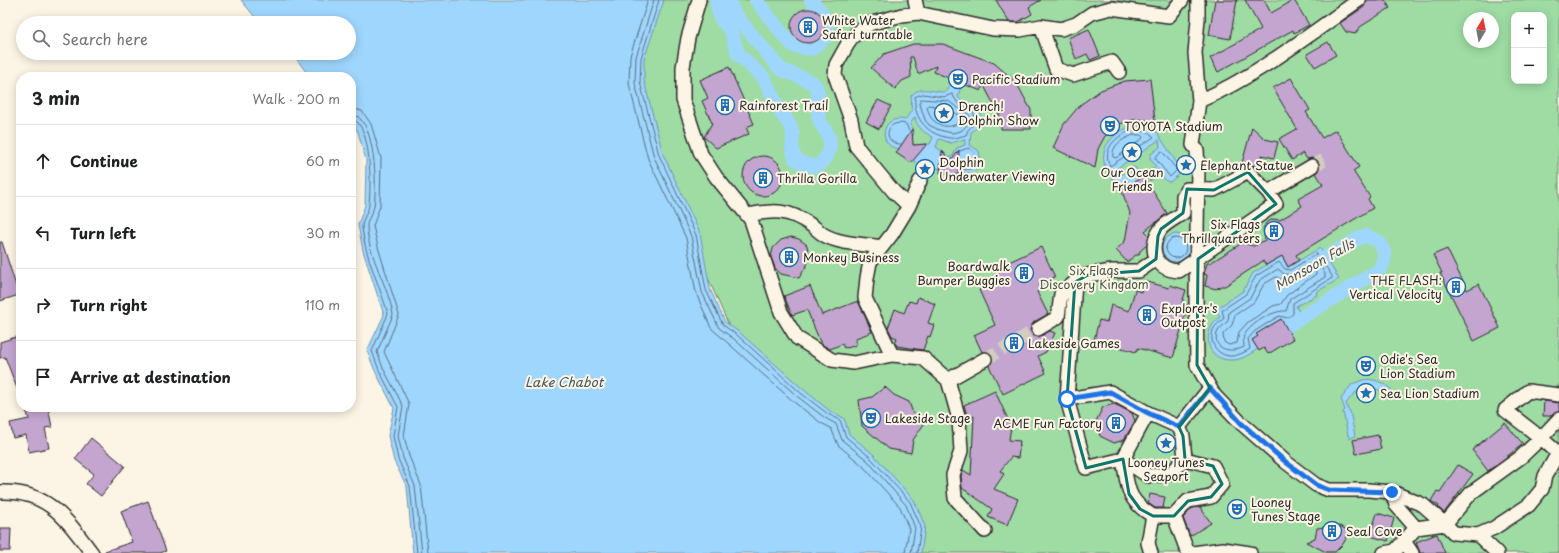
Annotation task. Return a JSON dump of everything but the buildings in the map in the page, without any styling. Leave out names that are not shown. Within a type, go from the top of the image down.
[{"type":"street","points":[[700,0],[688,38],[683,67],[683,100],[701,154],[716,177],[751,220],[782,312],[797,338],[832,360],[854,363],[892,354],[923,358],[948,380],[959,419],[960,451],[953,475],[955,498],[974,521],[985,531]]},
{"type":"street","points":[[909,206],[894,192],[856,146],[851,120],[835,75],[836,65],[851,38],[869,24],[896,16],[916,6],[993,29],[1020,30],[1042,26],[1061,29],[1076,24],[1092,13],[1111,8],[1169,16],[1182,0]]},
{"type":"street","points":[[1198,0],[1195,53],[1199,101],[1193,145],[1197,150],[1198,188],[1198,259],[1196,295],[1197,365],[1210,388],[1241,423],[1287,463],[1316,485],[1329,490],[1392,492],[1424,505],[1454,533],[1478,535],[1494,528],[1529,505],[1542,489],[1546,476],[1558,453],[1505,410],[1528,391],[1559,395]]},
{"type":"street","points":[[1199,101],[1217,93],[1295,45],[1359,0]]},
{"type":"street","points":[[1042,26],[1056,69],[1073,75],[1112,62],[1119,72]]},
{"type":"street","points":[[1268,192],[1312,166]]},
{"type":"street","points":[[1183,213],[1184,191],[1190,188],[1214,190],[1248,172],[1268,192],[1276,204],[1179,271],[1169,271],[1161,266],[1156,259],[1155,249],[1161,229],[1183,213],[1198,213]]},
{"type":"street","points":[[892,354],[865,298],[870,262],[892,234],[909,206],[920,182]]},
{"type":"street","points":[[748,215],[767,211],[783,211],[811,225],[823,235],[836,240],[881,247]]},
{"type":"street","points":[[1038,329],[1058,317],[1061,294],[1075,282],[1088,275],[1112,271],[1139,271],[1156,259]]},
{"type":"street","points":[[1067,399],[1110,392],[1148,413],[1179,427],[1183,436],[1185,459],[1170,474],[1148,476],[1123,459],[1086,468],[1067,399],[1075,282]]},
{"type":"street","points":[[948,380],[985,359]]},
{"type":"street","points":[[1179,427],[1210,388]]},
{"type":"street","points":[[1148,413],[1123,459],[1129,494],[1140,509],[1153,516],[1174,516],[1188,501],[1211,497],[1222,484],[1213,466],[1185,459]]},
{"type":"street","points":[[1384,553],[1395,551],[1416,528],[1445,524],[1471,493],[1521,457],[1559,419]]},
{"type":"street","points":[[0,492],[36,497],[60,513],[92,553]]},
{"type":"street","points":[[1392,492],[1396,505],[1416,528]]},
{"type":"street","points":[[1151,553],[1148,543],[1153,516]]},
{"type":"street","points":[[1174,516],[1188,553]]},
{"type":"street","points":[[1478,535],[1496,553]]},
{"type":"street","points":[[1404,541],[1412,553]]},
{"type":"street","points":[[1193,553],[1223,549],[1250,553]]},
{"type":"highlighted area","points":[[1248,172],[1276,204],[1198,259],[1197,365],[1210,388],[1179,427],[1183,436],[1185,459],[1213,466],[1222,484],[1211,497],[1188,501],[1174,516],[1153,516],[1140,509],[1129,494],[1123,459],[1086,468],[1067,399],[1075,282],[1088,275],[1139,271],[1156,259],[1158,236],[1161,229],[1183,213],[1187,189],[1214,190]]},
{"type":"green space","name":"Six Flags Discovery Kingdom","points":[[638,0],[1559,0],[1559,553],[915,553],[734,337],[628,97]]},
{"type":"water","name":"Lake Chabot","points":[[241,0],[664,0],[644,59],[644,81],[663,154],[700,233],[710,289],[725,322],[739,332],[830,411],[844,418],[849,434],[873,454],[914,500],[925,526],[921,553],[413,553],[407,487],[394,461],[388,436],[394,408],[375,371],[367,351],[384,315],[363,251],[358,225],[365,205],[366,160],[356,129],[356,72],[306,72],[297,60],[356,60],[356,16],[254,16]]},
{"type":"water","points":[[951,82],[961,86],[958,97],[973,107],[981,115],[982,120],[971,132],[970,145],[979,151],[981,162],[978,169],[971,173],[962,173],[955,168],[928,169],[916,163],[904,148],[895,148],[889,145],[885,139],[884,133],[890,122],[896,119],[905,120],[912,110],[911,96],[915,92],[919,90],[928,90],[946,92]],"holes":[[[915,117],[921,129],[933,137],[930,144],[915,145],[911,142],[914,133],[910,124]],[[939,139],[951,143],[965,139],[965,145],[957,148],[952,157],[947,157],[945,153],[936,147]]]},
{"type":"water","points":[[1133,126],[1144,126],[1156,131],[1182,171],[1181,173],[1170,182],[1166,181],[1158,169],[1154,172],[1157,176],[1150,181],[1147,177],[1126,195],[1107,171],[1104,163],[1104,156],[1108,142],[1119,132]],"holes":[[[1159,140],[1160,147],[1151,154],[1150,158],[1156,167],[1141,176],[1136,168],[1132,167],[1119,177],[1115,177],[1113,171]]]},
{"type":"water","points":[[1176,234],[1182,235],[1186,238],[1189,242],[1189,254],[1186,258],[1182,261],[1176,262],[1170,261],[1166,258],[1163,254],[1162,248],[1163,242],[1166,238],[1170,235]]},
{"type":"water","points":[[1320,248],[1339,279],[1316,292],[1317,295],[1296,306],[1300,314],[1284,324],[1281,319],[1257,334],[1258,336],[1252,340],[1258,349],[1252,353],[1243,358],[1232,360],[1223,359],[1216,356],[1211,351],[1208,337],[1214,323],[1220,317],[1216,309],[1243,291],[1253,273],[1282,256],[1288,267]]},
{"type":"water","points":[[1363,380],[1374,380],[1381,383],[1391,389],[1392,395],[1388,397],[1381,391],[1372,388],[1359,390],[1354,394],[1346,403],[1348,410],[1350,411],[1355,436],[1349,439],[1343,412],[1345,410],[1341,399],[1352,384]]},
{"type":"waterway","points":[[716,0],[720,18],[731,31],[738,54],[764,78],[781,113],[790,125],[793,134],[792,148],[795,159],[812,166],[821,163],[829,152],[830,142],[828,135],[819,119],[817,88],[812,82],[780,69],[733,12],[730,0]]},
{"type":"waterway","points":[[756,0],[784,36],[794,46],[812,49],[826,37],[827,25],[822,13],[811,0]]},
{"type":"waterway","name":"Monsoon Falls","points":[[1286,327],[1379,270],[1383,263],[1384,251],[1378,241],[1367,236],[1361,237],[1309,267]]},
{"type":"tunnel","points":[[1312,166],[1327,159]]},
{"type":"tunnel","points":[[985,359],[1038,329]]},
{"type":"place","name":"White Water Safari turntable","points":[[808,27]]},
{"type":"place","name":"Pacific Stadium","points":[[958,79]]},
{"type":"place","name":"Rainforest Trail","points":[[725,105]]},
{"type":"place","name":"Drench! Dolphin Show","points":[[944,113]]},
{"type":"place","name":"TOYOTA Stadium","points":[[1110,126]]},
{"type":"place","name":"Our Ocean Friends","points":[[1132,152]]},
{"type":"place","name":"Elephant Statue","points":[[1186,165]]},
{"type":"place","name":"Dolphin Underwater Viewing","points":[[925,169]]},
{"type":"place","name":"Thrilla Gorilla","points":[[763,178]]},
{"type":"place","name":"Six Flags Thrillquarters","points":[[1274,231]]},
{"type":"place","name":"Monkey Business","points":[[789,257]]},
{"type":"place","name":"Boardwalk Bumper Buggies","points":[[1024,273]]},
{"type":"place","name":"THE FLASH: Vertical Velocity","points":[[1456,287]]},
{"type":"place","name":"Explorer's Outpost","points":[[1147,315]]},
{"type":"place","name":"Lakeside Games","points":[[1014,343]]},
{"type":"place","name":"Odie's Sea Lion Stadium","points":[[1366,366]]},
{"type":"place","name":"Sea Lion Stadium","points":[[1366,393]]},
{"type":"place","name":"Lakeside Stage","points":[[871,418]]},
{"type":"place","name":"ACME Fun Factory","points":[[1116,423]]},
{"type":"place","name":"Looney Tunes Seaport","points":[[1166,443]]},
{"type":"place","name":"Looney Tunes Stage","points":[[1237,509]]},
{"type":"place","name":"Seal Cove","points":[[1332,531]]},
{"type":"route","points":[[1067,399],[1110,392],[1148,413],[1179,427],[1210,388],[1214,395],[1241,423],[1287,463],[1316,485],[1329,490],[1368,490],[1392,492]]}]
